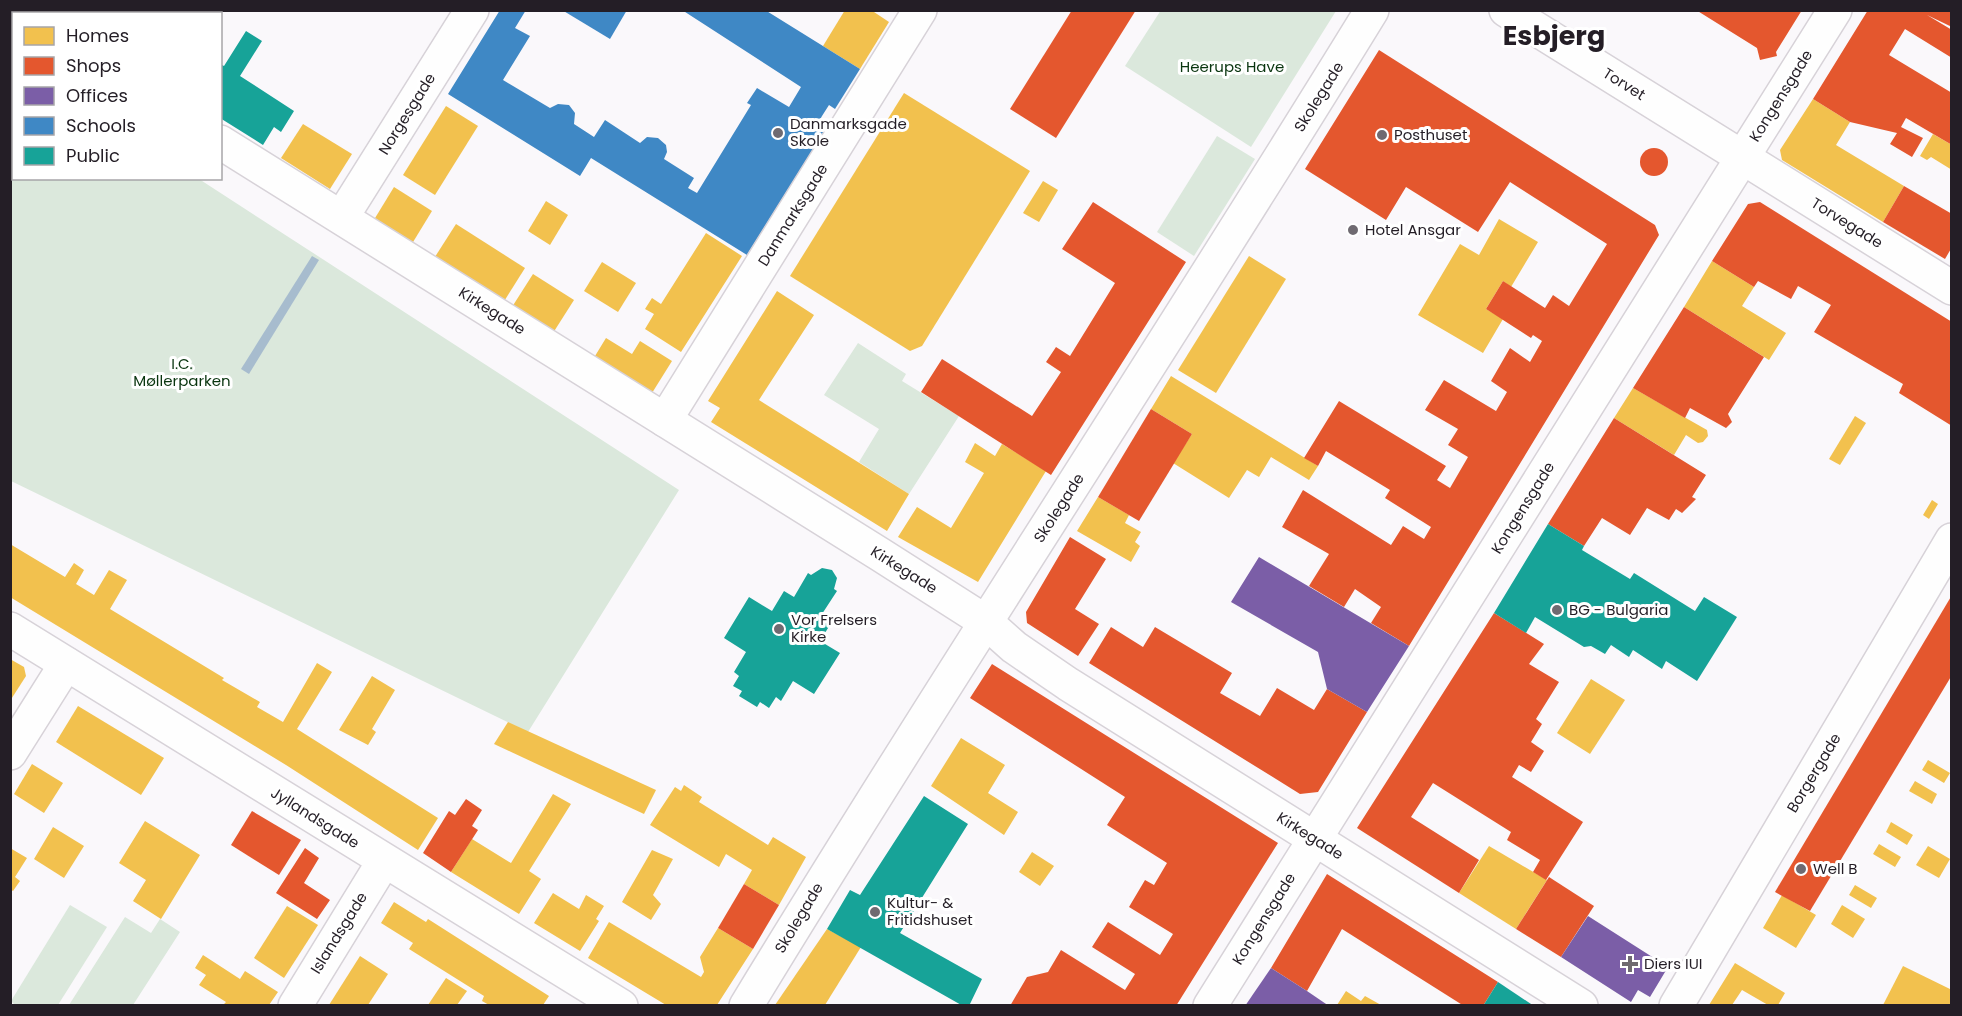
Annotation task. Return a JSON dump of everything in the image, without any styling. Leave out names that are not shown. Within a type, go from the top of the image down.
[{"type":"street","name":"Norgesgade","points":[[342,217],[472,10]]},
{"type":"street","name":"Danmarksgade","points":[[665,420],[920,10]]},
{"type":"street","name":"Torvet","points":[[1506,10],[1742,158]]},
{"type":"street","name":"Kongensgade","points":[[1210,1005],[1835,10]]},
{"type":"street","name":"Skolegade","points":[[746,1005],[986,622],[1211,272],[1365,23]]},
{"type":"street","name":"Kirkegade","points":[[222,143],[986,622],[1014,648],[1068,684],[1581,1005]]},
{"type":"street","name":"Torvegade","points":[[1742,158],[1952,288]]},
{"type":"street","name":"Borgergade","points":[[1676,1005],[1952,540]]},
{"type":"street","name":"Jyllandsgade","points":[[10,629],[621,1005]]},
{"type":"street","points":[[10,753],[66,664]]},
{"type":"street","name":"Islandsgade","points":[[294,1005],[384,861]]},
{"type":"green space","name":"Heerups Have","points":[[1161,10],[1336,11],[1251,147],[1125,66]]},
{"type":"green space","points":[[1217,136],[1255,159],[1194,256],[1157,232]]},
{"type":"green space","name":"I.C. Møllerparken","points":[[12,138],[12,180],[201,180],[679,490],[528,732],[11,481],[10,142]]},
{"type":"green space","points":[[858,343],[906,374],[902,381],[959,416],[909,494],[859,462],[879,429],[824,395]]},
{"type":"green space","points":[[70,905],[107,927],[58,1005],[15,1005],[11,1001]]},
{"type":"green space","points":[[125,917],[151,933],[160,919],[180,932],[133,1005],[69,1005]]},
{"type":"water","points":[[312,256],[319,260],[249,374],[241,369]]},
{"type":"building: Homes","points":[[845,10],[871,10],[889,22],[860,69],[823,46]]},
{"type":"building: Homes","points":[[904,93],[1030,171],[922,346],[910,351],[790,276]]},
{"type":"building: Homes","points":[[1813,99],[1850,122],[1836,145],[1904,186],[1883,222],[1782,160],[1780,150]]},
{"type":"building: Homes","points":[[446,106],[478,126],[435,195],[403,175]]},
{"type":"building: Homes","points":[[303,124],[352,154],[330,189],[281,158]]},
{"type":"building: Homes","points":[[1933,134],[1952,145],[1952,170],[1931,157],[1927,160],[1920,156]]},
{"type":"building: Homes","points":[[1043,181],[1058,190],[1039,222],[1023,213]]},
{"type":"building: Homes","points":[[394,187],[432,211],[410,247],[372,223]]},
{"type":"building: Homes","points":[[546,201],[568,215],[550,245],[528,231]]},
{"type":"building: Homes","points":[[1499,219],[1538,242],[1511,287],[1503,281],[1486,309],[1503,319],[1483,353],[1418,315],[1460,244],[1479,255]]},
{"type":"building: Homes","points":[[456,224],[525,268],[503,303],[433,260]]},
{"type":"building: Homes","points":[[706,233],[742,256],[681,352],[645,329],[654,314],[645,309],[652,298],[661,304]]},
{"type":"building: Homes","points":[[1249,256],[1286,279],[1216,393],[1178,370]]},
{"type":"building: Homes","points":[[1712,261],[1754,287],[1742,306],[1786,333],[1769,360],[1684,307]]},
{"type":"building: Homes","points":[[602,262],[636,283],[618,312],[584,291]]},
{"type":"building: Homes","points":[[533,274],[574,300],[553,333],[512,307]]},
{"type":"building: Homes","points":[[777,291],[814,315],[759,400],[909,494],[887,531],[711,422],[720,408],[708,401]]},
{"type":"building: Homes","points":[[606,338],[632,354],[640,341],[672,361],[652,393],[595,356]]},
{"type":"building: Homes","points":[[1171,376],[1318,466],[1309,480],[1271,457],[1259,477],[1247,470],[1229,498],[1173,463],[1192,434],[1151,409]]},
{"type":"building: Homes","points":[[1633,388],[1707,430],[1708,436],[1703,442],[1698,443],[1686,435],[1674,455],[1614,418]]},
{"type":"building: Homes","points":[[1855,416],[1866,423],[1840,465],[1829,459]]},
{"type":"building: Homes","points":[[975,443],[995,456],[1002,444],[1046,471],[978,582],[898,537],[917,507],[951,528],[984,473],[965,462]]},
{"type":"building: Homes","points":[[1098,497],[1129,515],[1125,523],[1141,532],[1135,542],[1140,546],[1131,562],[1077,531]]},
{"type":"building: Homes","points":[[1932,500],[1938,504],[1929,519],[1923,515]]},
{"type":"building: Homes","points":[[10,544],[65,577],[74,563],[84,570],[76,584],[94,595],[109,570],[127,580],[110,609],[224,678],[222,680],[260,702],[257,707],[283,722],[317,663],[332,672],[297,729],[438,818],[418,850],[286,765],[10,597]]},
{"type":"building: Homes","points":[[10,659],[24,667],[26,676],[10,701]]},
{"type":"building: Homes","points":[[372,676],[395,690],[372,729],[376,732],[368,745],[339,730]]},
{"type":"building: Homes","points":[[1591,679],[1625,700],[1590,754],[1557,733]]},
{"type":"building: Homes","points":[[78,706],[164,758],[141,795],[56,742]]},
{"type":"building: Homes","points":[[508,722],[656,790],[644,814],[494,744]]},
{"type":"building: Homes","points":[[961,738],[1005,765],[988,793],[1018,812],[1004,835],[931,786]]},
{"type":"building: Homes","points":[[1928,760],[1950,773],[1944,783],[1922,770]]},
{"type":"building: Homes","points":[[32,764],[63,783],[44,813],[14,794]]},
{"type":"building: Homes","points":[[1915,781],[1937,794],[1932,804],[1909,791]]},
{"type":"building: Homes","points":[[684,785],[702,797],[699,802],[768,845],[773,837],[806,857],[779,905],[744,884],[752,870],[726,854],[719,867],[650,825],[675,787],[681,791]]},
{"type":"building: Homes","points":[[553,794],[571,804],[529,871],[541,879],[519,914],[451,872],[472,839],[511,863]]},
{"type":"building: Homes","points":[[145,821],[200,855],[161,919],[133,901],[146,880],[119,863]]},
{"type":"building: Homes","points":[[1891,822],[1913,835],[1907,845],[1886,832]]},
{"type":"building: Homes","points":[[53,827],[84,846],[64,878],[34,859]]},
{"type":"building: Homes","points":[[1879,844],[1901,857],[1895,867],[1873,854]]},
{"type":"building: Homes","points":[[1489,846],[1547,880],[1516,929],[1459,893]]},
{"type":"building: Homes","points":[[1928,846],[1950,859],[1939,878],[1916,865]]},
{"type":"building: Homes","points":[[10,848],[27,858],[15,877],[20,881],[13,891],[10,889]]},
{"type":"building: Homes","points":[[652,850],[673,859],[653,895],[661,904],[651,920],[622,902]]},
{"type":"building: Homes","points":[[1032,852],[1054,866],[1040,886],[1019,872]]},
{"type":"building: Homes","points":[[1855,885],[1877,898],[1871,908],[1849,895]]},
{"type":"building: Homes","points":[[553,893],[579,909],[586,895],[604,906],[596,919],[599,921],[580,951],[534,923]]},
{"type":"building: Homes","points":[[1782,895],[1816,915],[1796,948],[1763,928]]},
{"type":"building: Homes","points":[[394,902],[426,922],[428,919],[549,996],[543,1005],[489,1005],[482,1001],[484,996],[409,949],[413,943],[381,923]]},
{"type":"building: Homes","points":[[1842,905],[1865,919],[1853,938],[1831,924]]},
{"type":"building: Homes","points":[[287,906],[318,925],[284,978],[254,958]]},
{"type":"building: Homes","points":[[609,922],[701,977],[704,972],[700,957],[718,928],[753,949],[717,1005],[666,1005],[588,958]]},
{"type":"building: Homes","points":[[827,929],[861,947],[825,1005],[775,1005]]},
{"type":"building: Homes","points":[[203,955],[240,979],[245,971],[278,992],[269,1005],[223,1005],[226,1002],[199,985],[206,975],[195,968]]},
{"type":"building: Homes","points":[[360,956],[388,974],[368,1005],[329,1005]]},
{"type":"building: Homes","points":[[1735,963],[1785,993],[1778,1005],[1768,1005],[1742,990],[1732,1005],[1709,1005]]},
{"type":"building: Homes","points":[[1903,966],[1952,990],[1952,1005],[1883,1005]]},
{"type":"building: Homes","points":[[446,978],[467,991],[457,1005],[428,1005]]},
{"type":"building: Homes","points":[[1346,991],[1361,1001],[1365,996],[1381,1005],[1337,1005]]},
{"type":"building: Shops","points":[[1072,10],[1136,10],[1056,138],[1010,109]]},
{"type":"building: Shops","points":[[1696,10],[1802,10],[1776,52],[1777,56],[1760,60],[1757,48]]},
{"type":"building: Shops","points":[[1868,10],[1952,10],[1952,27],[1927,15],[1952,30],[1952,58],[1905,29],[1889,55],[1952,93],[1952,145],[1906,118],[1901,127],[1923,138],[1912,157],[1890,144],[1897,133],[1850,122],[1813,99]]},
{"type":"building: Shops","points":[[1379,50],[1655,225],[1659,235],[1409,646],[1371,623],[1381,607],[1355,589],[1344,607],[1309,586],[1329,554],[1282,527],[1303,490],[1391,545],[1403,526],[1424,539],[1431,527],[1385,498],[1390,490],[1326,451],[1318,466],[1304,458],[1339,401],[1446,466],[1437,480],[1450,488],[1468,457],[1448,445],[1458,429],[1425,410],[1444,380],[1496,411],[1507,392],[1491,381],[1510,348],[1530,362],[1542,341],[1533,335],[1531,338],[1486,309],[1503,281],[1545,308],[1553,295],[1569,306],[1607,244],[1510,182],[1478,232],[1406,187],[1386,220],[1305,169]]},
{"type":"building: Shops","points":[[1654,148],[1664,152],[1668,162],[1664,172],[1654,176],[1644,172],[1640,162],[1644,152]]},
{"type":"building: Shops","points":[[1904,186],[1952,214],[1952,247],[1945,259],[1883,222]]},
{"type":"building: Shops","points":[[1093,202],[1186,262],[1051,475],[921,392],[942,359],[1032,416],[1061,372],[1046,362],[1056,347],[1070,356],[1115,283],[1062,249]]},
{"type":"building: Shops","points":[[1760,202],[1952,322],[1952,426],[1899,393],[1903,384],[1814,332],[1831,305],[1798,286],[1791,299],[1758,281],[1754,287],[1712,261],[1748,204]]},
{"type":"building: Shops","points":[[1684,307],[1764,357],[1728,414],[1732,422],[1726,428],[1690,408],[1685,418],[1633,388]]},
{"type":"building: Shops","points":[[1151,409],[1192,434],[1139,521],[1098,497]]},
{"type":"building: Shops","points":[[1614,418],[1706,475],[1692,497],[1696,499],[1682,513],[1676,509],[1669,520],[1647,508],[1630,535],[1602,518],[1584,546],[1548,524]]},
{"type":"building: Shops","points":[[1070,537],[1106,559],[1075,609],[1099,624],[1078,656],[1027,623],[1026,612]]},
{"type":"building: Shops","points":[[1952,595],[1952,675],[1810,911],[1775,892]]},
{"type":"building: Shops","points":[[1494,613],[1544,644],[1529,664],[1559,682],[1536,719],[1542,724],[1531,742],[1544,751],[1531,772],[1519,765],[1512,777],[1583,822],[1546,880],[1533,872],[1540,860],[1507,840],[1511,832],[1433,783],[1411,817],[1479,860],[1459,893],[1357,828]]},
{"type":"building: Shops","points":[[1111,627],[1143,647],[1155,627],[1232,673],[1220,693],[1260,716],[1277,688],[1314,710],[1327,689],[1367,712],[1318,792],[1300,794],[1089,663]]},
{"type":"building: Shops","points":[[992,664],[1278,843],[1176,1006],[1010,1006],[1027,977],[1048,972],[1061,950],[1125,990],[1135,974],[1092,947],[1108,922],[1160,955],[1173,934],[1129,907],[1145,880],[1154,885],[1167,863],[1107,825],[1125,797],[970,698]]},
{"type":"building: Shops","points":[[466,799],[482,810],[472,826],[478,830],[451,872],[423,853],[449,811],[455,815]]},
{"type":"building: Shops","points":[[252,811],[301,840],[279,875],[231,845]]},
{"type":"building: Shops","points":[[305,848],[319,858],[304,883],[330,900],[317,919],[276,893]]},
{"type":"building: Shops","points":[[1327,874],[1498,982],[1483,1006],[1464,1006],[1342,929],[1307,991],[1271,968]]},
{"type":"building: Shops","points":[[1549,877],[1594,906],[1561,957],[1516,929]]},
{"type":"building: Shops","points":[[744,884],[779,905],[753,949],[718,928]]},
{"type":"building: Offices","points":[[78,10],[115,10],[114,12],[80,12]]},
{"type":"building: Offices","points":[[1259,557],[1409,646],[1367,712],[1327,689],[1318,652],[1231,602]]},
{"type":"building: Offices","points":[[1588,916],[1668,967],[1650,997],[1638,990],[1631,1002],[1561,957]]},
{"type":"building: Offices","points":[[1271,968],[1307,991],[1329,1006],[1245,1006]]},
{"type":"building: Schools","name":"Danmarksgade Skole","points":[[500,10],[526,10],[515,28],[530,36],[503,80],[550,108],[558,104],[569,105],[575,113],[574,124],[594,137],[605,120],[640,143],[647,137],[658,138],[666,145],[667,152],[664,159],[694,178],[688,188],[697,193],[751,105],[747,103],[757,88],[789,107],[801,87],[682,10],[765,10],[860,69],[835,109],[829,105],[822,116],[817,125],[825,130],[747,255],[591,158],[580,176],[448,94]]},
{"type":"building: Schools","points":[[562,10],[627,10],[610,39]]},
{"type":"building: Public","points":[[162,10],[202,10],[204,12],[161,12]]},
{"type":"building: Public","points":[[246,31],[262,41],[240,76],[294,111],[281,132],[274,127],[263,145],[222,119],[222,65],[224,66]]},
{"type":"building: Public","points":[[1548,524],[1584,546],[1582,550],[1630,579],[1634,573],[1695,611],[1704,597],[1737,617],[1697,681],[1666,661],[1662,669],[1633,650],[1629,657],[1611,645],[1605,654],[1591,646],[1584,647],[1535,617],[1526,633],[1494,613]]},
{"type":"building: Public","name":"Vor Frelsers Kirke","points":[[822,568],[832,570],[837,578],[834,589],[837,591],[822,614],[833,620],[820,641],[840,653],[814,694],[793,681],[781,701],[776,697],[769,708],[760,702],[757,707],[739,696],[742,691],[733,686],[739,676],[734,672],[746,652],[724,638],[749,597],[772,611],[784,591],[794,597],[808,573],[811,575]]},
{"type":"building: Public","name":"Kultur- & Fritidshuset","points":[[924,796],[968,824],[900,933],[982,979],[969,1006],[963,1006],[827,929],[850,890],[860,895]]},
{"type":"building: Public","points":[[1498,982],[1534,1006],[1483,1006]]},
{"type":"place","name":"Danmarksgade Skole","points":[[778,133]]},
{"type":"place","name":"Posthuset","points":[[1382,135]]},
{"type":"place","name":"Hotel Ansgar","points":[[1353,230]]},
{"type":"place","name":"BG - Bulgaria","points":[[1557,610]]},
{"type":"place","name":"Vor Frelsers Kirke","points":[[779,629]]},
{"type":"place","name":"Well B","points":[[1801,869]]},
{"type":"place","name":"Kultur- & Fritidshuset","points":[[875,912]]},
{"type":"place","name":"Diers IUI","points":[[1630,964]]},
{"type":"district","name":"Esbjerg","points":[[1554,36]]}]
